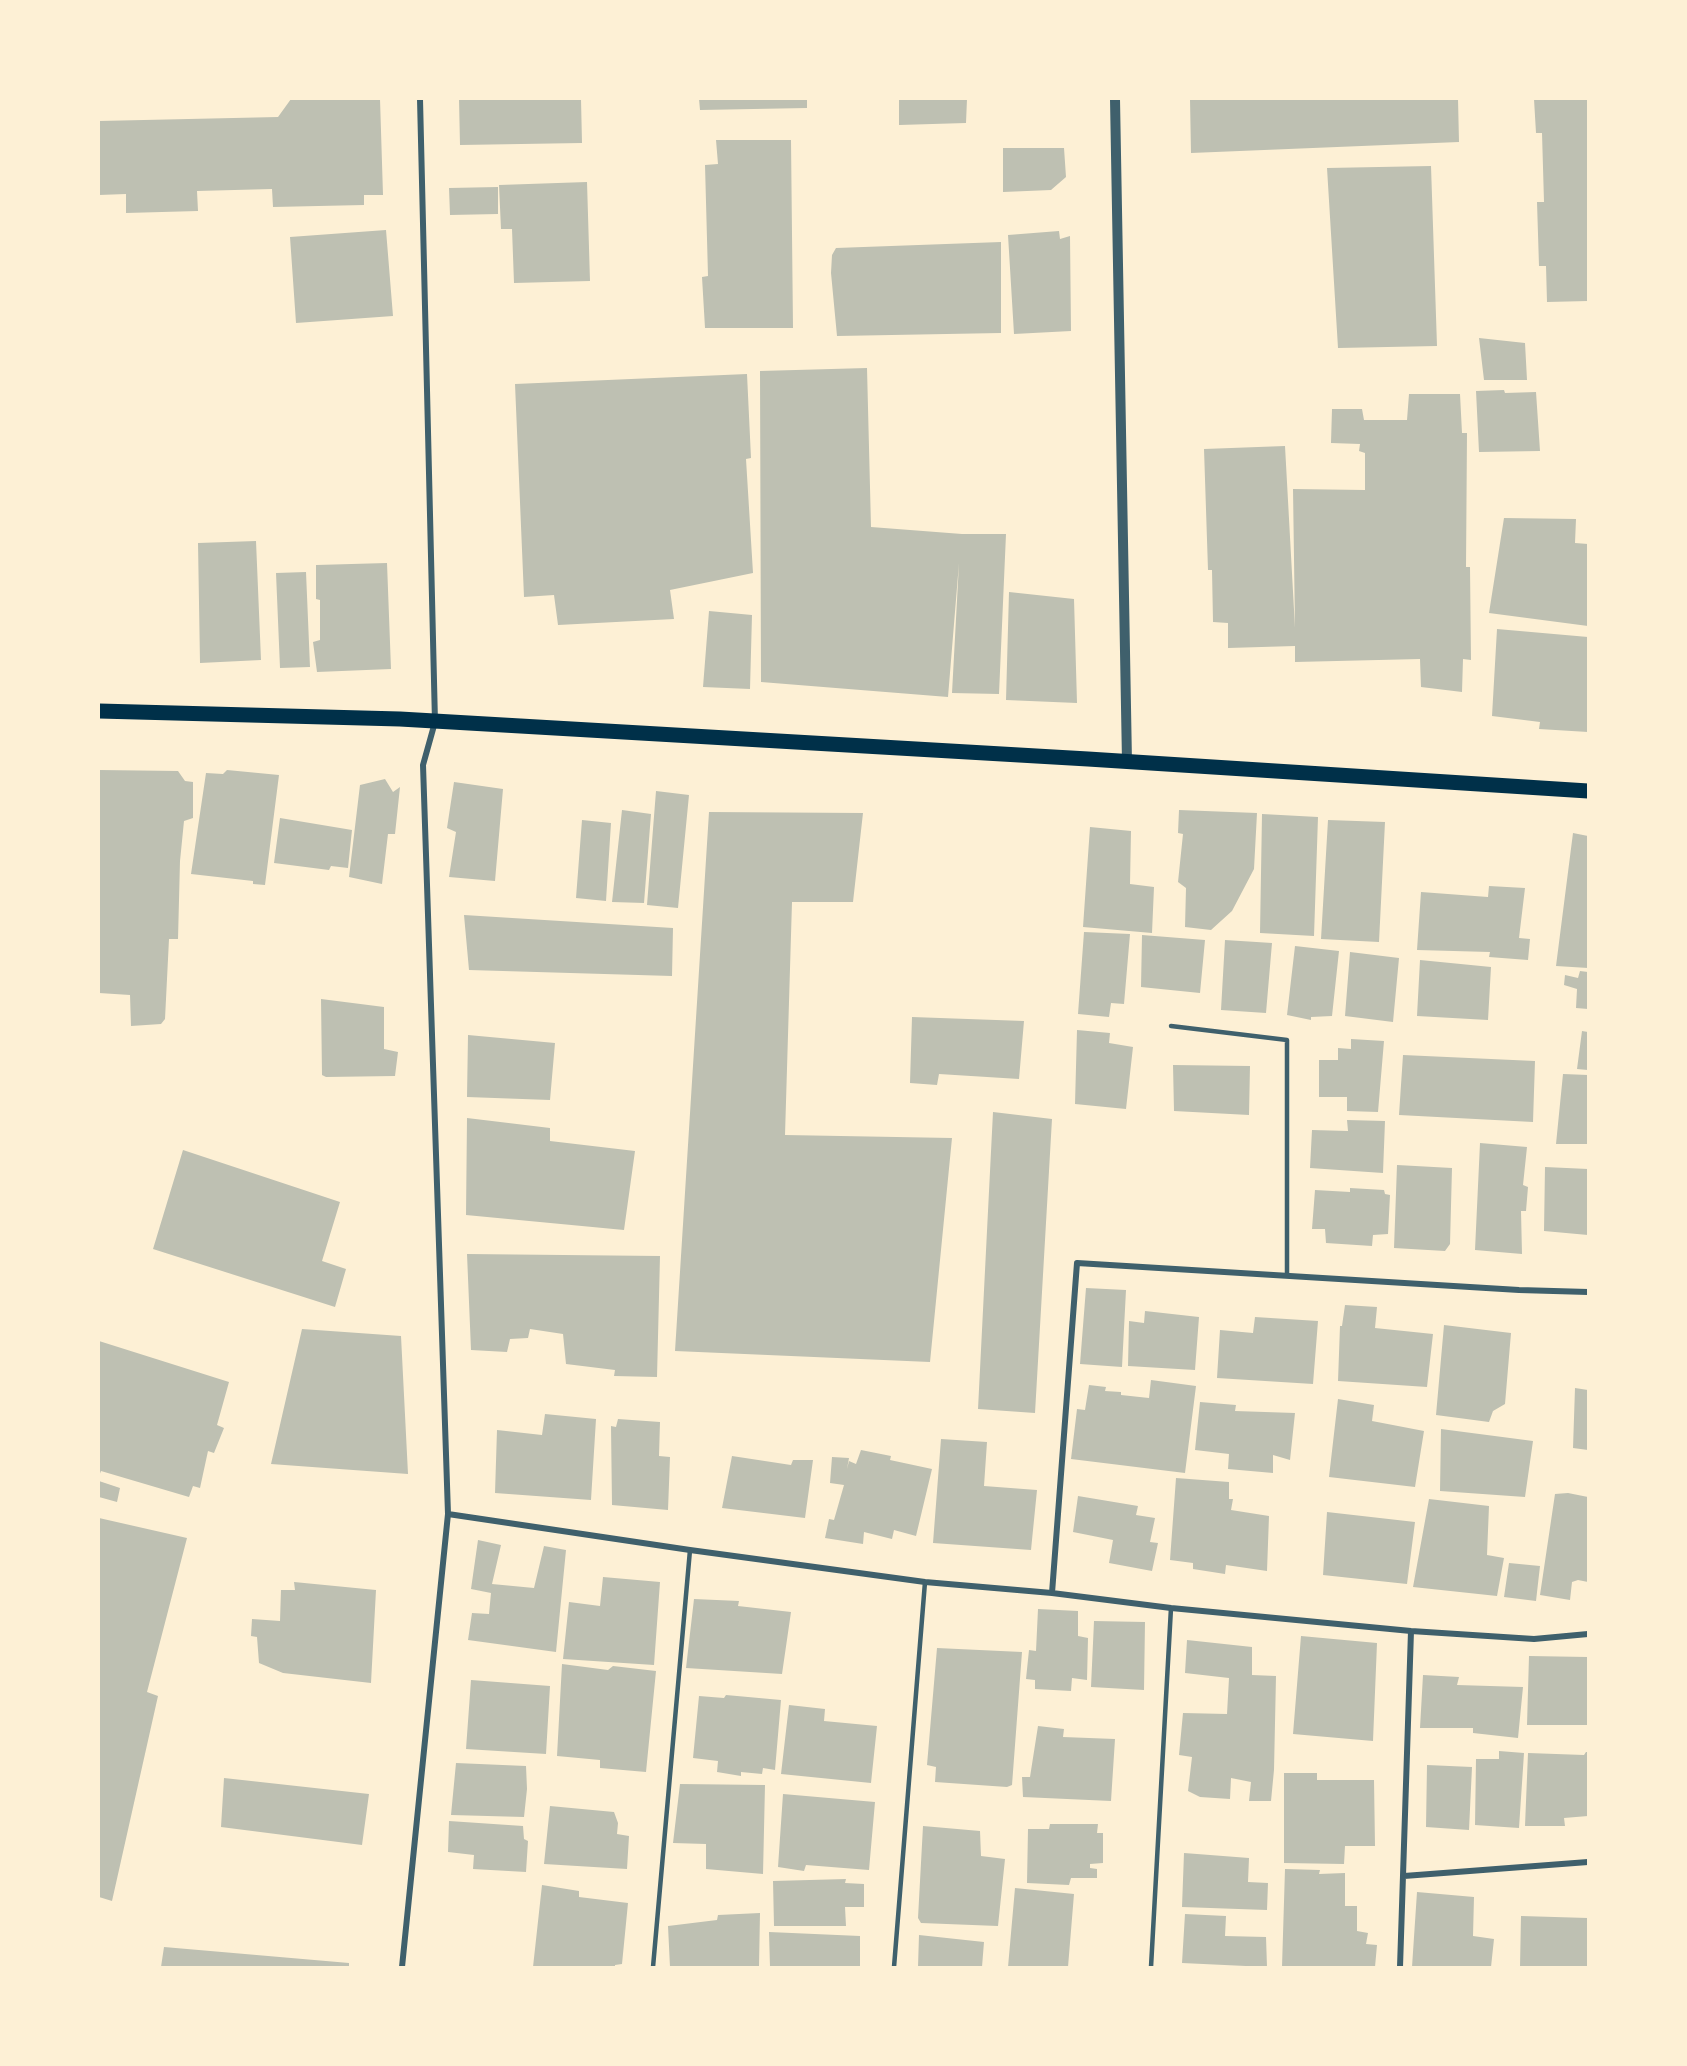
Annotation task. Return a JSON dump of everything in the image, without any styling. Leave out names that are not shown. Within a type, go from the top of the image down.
[{"type":"main road","points":[[99,711],[435,722],[1588,791]]},
{"type":"street","points":[[402,1967],[448,1514],[423,765],[435,722],[420,99]]},
{"type":"street","points":[[1115,99],[1127,762]]},
{"type":"street","points":[[1052,1593],[1077,1263],[1519,1290],[1588,1292]]},
{"type":"street","points":[[448,1514],[925,1582],[1052,1593],[1171,1608],[1411,1631],[1534,1639],[1588,1634]]},
{"type":"street","points":[[1400,1967],[1411,1631]]},
{"type":"street","points":[[1404,1876],[1588,1862]]},
{"type":"lane","points":[[1171,1026],[1287,1040],[1287,1275]]},
{"type":"lane","points":[[653,1967],[690,1550]]},
{"type":"lane","points":[[894,1967],[925,1582]]},
{"type":"lane","points":[[1151,1967],[1171,1608]]},
{"type":"building","points":[[291,99],[380,99],[383,195],[364,195],[364,205],[273,207],[272,189],[197,191],[198,211],[126,213],[126,194],[99,195],[99,121],[278,117]]},
{"type":"building","points":[[459,99],[581,99],[582,143],[460,145]]},
{"type":"building","points":[[699,99],[807,99],[807,108],[700,110]]},
{"type":"building","points":[[899,99],[967,99],[966,123],[899,125]]},
{"type":"building","points":[[1190,99],[1458,99],[1459,142],[1191,153]]},
{"type":"building","points":[[1534,99],[1588,99],[1588,301],[1547,302],[1546,266],[1539,266],[1537,202],[1544,202],[1542,133],[1536,133]]},
{"type":"building","points":[[716,140],[791,140],[793,328],[705,328],[702,277],[708,276],[705,165],[718,164]]},
{"type":"building","points":[[1003,148],[1064,148],[1066,177],[1051,190],[1003,192]]},
{"type":"building","points":[[1431,166],[1437,346],[1338,348],[1327,168]]},
{"type":"building","points":[[587,182],[590,281],[514,283],[512,229],[501,229],[499,185]]},
{"type":"building","points":[[498,187],[498,214],[450,215],[449,188]]},
{"type":"building","points":[[386,230],[393,316],[296,323],[290,237]]},
{"type":"building","points":[[1059,231],[1060,239],[1070,236],[1071,331],[1014,334],[1008,235]]},
{"type":"building","points":[[1001,242],[1001,333],[837,336],[831,273],[832,255],[836,248]]},
{"type":"building","points":[[1479,338],[1525,343],[1527,380],[1484,380]]},
{"type":"building","points":[[867,368],[871,527],[962,534],[1006,534],[999,694],[952,693],[959,563],[948,697],[761,682],[760,371]]},
{"type":"building","points":[[747,374],[751,458],[746,459],[753,573],[670,590],[674,619],[558,625],[554,595],[524,597],[515,384]]},
{"type":"building","points":[[1504,390],[1505,393],[1536,392],[1540,451],[1479,452],[1476,391]]},
{"type":"building","points":[[1409,394],[1460,394],[1462,433],[1467,433],[1466,567],[1470,567],[1471,660],[1463,659],[1462,692],[1421,687],[1420,659],[1295,662],[1295,646],[1228,648],[1228,623],[1213,622],[1212,570],[1208,570],[1204,449],[1285,446],[1295,628],[1293,489],[1365,490],[1365,453],[1359,451],[1360,444],[1331,443],[1332,409],[1362,409],[1364,420],[1407,420]]},
{"type":"building","points":[[1504,518],[1576,519],[1575,543],[1588,544],[1588,626],[1489,613]]},
{"type":"building","points":[[256,541],[261,660],[200,663],[198,543]]},
{"type":"building","points":[[387,563],[391,669],[317,672],[313,642],[320,640],[320,600],[316,599],[316,565]]},
{"type":"building","points":[[306,572],[310,667],[280,668],[276,573]]},
{"type":"building","points":[[1009,592],[1074,599],[1077,703],[1006,700]]},
{"type":"building","points":[[709,611],[752,615],[750,689],[703,687]]},
{"type":"building","points":[[1497,629],[1588,637],[1588,732],[1539,729],[1540,722],[1492,716]]},
{"type":"building","points":[[99,770],[178,771],[185,781],[193,782],[193,818],[184,821],[180,861],[178,939],[169,939],[165,1019],[161,1024],[131,1026],[130,995],[99,993]]},
{"type":"building","points":[[227,770],[279,775],[265,885],[253,884],[253,881],[191,874],[206,773],[223,774]]},
{"type":"building","points":[[385,779],[393,792],[400,787],[395,834],[388,834],[382,884],[349,877],[360,785]]},
{"type":"building","points":[[454,782],[503,789],[495,881],[449,877],[456,832],[447,828]]},
{"type":"building","points":[[656,791],[689,795],[678,908],[647,905]]},
{"type":"building","points":[[622,810],[651,814],[644,903],[612,902]]},
{"type":"building","points":[[1179,810],[1257,813],[1254,869],[1232,911],[1211,930],[1185,927],[1186,888],[1178,882],[1183,834],[1178,833]]},
{"type":"building","points":[[709,812],[863,813],[853,902],[792,902],[785,1135],[952,1138],[930,1362],[675,1351]]},
{"type":"building","points":[[1262,814],[1318,817],[1314,936],[1260,933]]},
{"type":"building","points":[[280,818],[352,830],[348,868],[331,866],[329,870],[274,863]]},
{"type":"building","points":[[582,820],[611,823],[606,901],[576,898]]},
{"type":"building","points":[[1328,820],[1385,822],[1379,942],[1321,939]]},
{"type":"building","points":[[1090,827],[1131,831],[1130,884],[1154,887],[1152,933],[1083,927]]},
{"type":"building","points":[[1573,833],[1588,836],[1588,968],[1556,966]]},
{"type":"building","points":[[1489,886],[1525,888],[1519,938],[1530,939],[1528,960],[1489,957],[1490,952],[1417,950],[1421,892],[1488,897]]},
{"type":"building","points":[[464,915],[673,928],[672,976],[469,970]]},
{"type":"building","points":[[1084,932],[1130,934],[1124,1004],[1111,1003],[1109,1017],[1078,1014]]},
{"type":"building","points":[[1142,935],[1205,940],[1200,993],[1141,987]]},
{"type":"building","points":[[1225,940],[1272,943],[1266,1013],[1221,1010]]},
{"type":"building","points":[[1295,946],[1339,951],[1332,1016],[1311,1017],[1311,1020],[1287,1015]]},
{"type":"building","points":[[1350,952],[1399,958],[1393,1022],[1345,1016]]},
{"type":"building","points":[[1420,960],[1491,967],[1488,1020],[1417,1016]]},
{"type":"building","points":[[1580,971],[1588,972],[1588,1009],[1576,1008],[1577,989],[1564,985],[1565,975],[1578,978]]},
{"type":"building","points":[[321,999],[384,1007],[384,1049],[398,1052],[395,1076],[326,1077],[322,1075]]},
{"type":"building","points":[[912,1017],[1024,1021],[1019,1079],[939,1074],[937,1085],[910,1083]]},
{"type":"building","points":[[1077,1030],[1110,1033],[1109,1043],[1133,1047],[1126,1109],[1075,1104]]},
{"type":"building","points":[[1582,1031],[1588,1032],[1588,1070],[1577,1069]]},
{"type":"building","points":[[468,1035],[555,1043],[550,1100],[467,1097]]},
{"type":"building","points":[[1351,1039],[1384,1041],[1378,1112],[1347,1111],[1347,1097],[1319,1097],[1319,1060],[1338,1060],[1338,1048],[1351,1049]]},
{"type":"building","points":[[1403,1055],[1535,1061],[1533,1122],[1399,1115]]},
{"type":"building","points":[[1173,1065],[1250,1066],[1249,1115],[1174,1111]]},
{"type":"building","points":[[1563,1074],[1588,1075],[1588,1144],[1556,1144]]},
{"type":"building","points":[[993,1112],[1052,1119],[1035,1413],[978,1409]]},
{"type":"building","points":[[467,1118],[550,1128],[550,1141],[635,1151],[624,1230],[466,1215]]},
{"type":"building","points":[[1347,1120],[1385,1121],[1383,1173],[1310,1168],[1312,1130],[1348,1131]]},
{"type":"building","points":[[1480,1143],[1527,1147],[1523,1185],[1528,1187],[1526,1211],[1521,1211],[1522,1254],[1475,1250]]},
{"type":"building","points":[[183,1150],[340,1202],[322,1261],[346,1269],[335,1307],[153,1249]]},
{"type":"building","points":[[1397,1165],[1452,1168],[1450,1244],[1445,1251],[1394,1248]]},
{"type":"building","points":[[1545,1167],[1588,1169],[1588,1235],[1544,1231]]},
{"type":"building","points":[[1350,1188],[1384,1190],[1385,1194],[1390,1195],[1388,1234],[1373,1235],[1372,1246],[1326,1243],[1325,1229],[1312,1229],[1315,1190],[1350,1192]]},
{"type":"building","points":[[467,1254],[660,1256],[657,1377],[614,1376],[615,1370],[566,1364],[563,1334],[530,1329],[528,1338],[510,1339],[507,1352],[471,1350]]},
{"type":"building","points":[[1086,1288],[1126,1290],[1122,1367],[1080,1364]]},
{"type":"building","points":[[1345,1305],[1377,1307],[1375,1328],[1433,1334],[1427,1387],[1338,1381],[1340,1326],[1342,1326]]},
{"type":"building","points":[[1145,1311],[1199,1317],[1195,1370],[1128,1366],[1129,1321],[1144,1323]]},
{"type":"building","points":[[1255,1317],[1318,1321],[1313,1384],[1217,1378],[1220,1330],[1253,1333]]},
{"type":"building","points":[[1444,1325],[1511,1333],[1505,1404],[1493,1411],[1489,1422],[1436,1415]]},
{"type":"building","points":[[302,1329],[401,1336],[408,1474],[271,1464]]},
{"type":"building","points":[[99,1341],[229,1382],[217,1425],[224,1428],[214,1453],[208,1451],[200,1488],[193,1486],[189,1497],[101,1471],[99,1476]]},
{"type":"building","points":[[1151,1380],[1196,1386],[1185,1473],[1071,1459],[1077,1409],[1085,1410],[1089,1385],[1106,1387],[1105,1391],[1121,1392],[1121,1395],[1149,1398]]},
{"type":"building","points":[[1575,1388],[1588,1390],[1588,1450],[1573,1448]]},
{"type":"building","points":[[1338,1399],[1374,1405],[1372,1421],[1424,1431],[1415,1487],[1329,1477]]},
{"type":"building","points":[[1200,1402],[1236,1405],[1235,1411],[1295,1413],[1290,1460],[1273,1455],[1273,1473],[1228,1469],[1229,1454],[1195,1450]]},
{"type":"building","points":[[545,1414],[596,1419],[591,1500],[495,1493],[497,1430],[542,1435]]},
{"type":"building","points":[[618,1419],[660,1422],[659,1456],[670,1457],[668,1510],[612,1505],[611,1426],[616,1427]]},
{"type":"building","points":[[1441,1429],[1533,1441],[1525,1497],[1440,1491]]},
{"type":"building","points":[[941,1439],[987,1442],[984,1486],[1037,1490],[1031,1550],[933,1543]]},
{"type":"building","points":[[861,1450],[891,1456],[890,1460],[932,1469],[916,1536],[894,1530],[892,1539],[864,1532],[863,1544],[825,1538],[829,1519],[834,1520],[844,1485],[830,1483],[832,1457],[849,1458],[847,1469],[849,1461],[856,1464]]},
{"type":"building","points":[[732,1456],[791,1465],[793,1460],[813,1460],[805,1518],[722,1508]]},
{"type":"building","points":[[1176,1478],[1229,1482],[1229,1499],[1233,1499],[1231,1510],[1269,1516],[1267,1571],[1226,1565],[1225,1574],[1193,1569],[1193,1563],[1170,1560]]},
{"type":"building","points":[[99,1481],[120,1488],[117,1502],[99,1497]]},
{"type":"building","points":[[1568,1493],[1588,1497],[1588,1582],[1578,1580],[1572,1582],[1570,1600],[1540,1595],[1555,1494]]},
{"type":"building","points":[[1078,1496],[1138,1506],[1136,1515],[1155,1518],[1150,1542],[1158,1543],[1152,1571],[1109,1563],[1113,1540],[1073,1532]]},
{"type":"building","points":[[1429,1499],[1489,1506],[1487,1555],[1504,1558],[1497,1596],[1413,1587]]},
{"type":"building","points":[[1327,1512],[1415,1522],[1407,1584],[1323,1575]]},
{"type":"building","points":[[99,1518],[187,1538],[147,1692],[158,1696],[112,1901],[99,1897]]},
{"type":"building","points":[[478,1540],[501,1545],[492,1584],[534,1588],[544,1546],[566,1550],[556,1652],[468,1640],[472,1613],[489,1614],[491,1593],[471,1589]]},
{"type":"building","points":[[1509,1563],[1540,1566],[1536,1601],[1504,1597]]},
{"type":"building","points":[[603,1577],[660,1582],[654,1665],[563,1659],[569,1602],[600,1606]]},
{"type":"building","points":[[294,1582],[376,1590],[371,1683],[283,1673],[259,1663],[257,1637],[251,1636],[252,1619],[280,1621],[281,1590],[295,1590]]},
{"type":"building","points":[[694,1599],[739,1601],[738,1606],[791,1612],[782,1674],[686,1668]]},
{"type":"building","points":[[1038,1609],[1078,1611],[1078,1636],[1088,1638],[1087,1680],[1072,1678],[1071,1691],[1035,1689],[1035,1680],[1026,1679],[1029,1650],[1036,1651]]},
{"type":"building","points":[[1094,1621],[1145,1622],[1144,1690],[1091,1687]]},
{"type":"building","points":[[1301,1636],[1377,1643],[1373,1741],[1293,1734]]},
{"type":"building","points":[[1187,1640],[1252,1647],[1252,1675],[1276,1676],[1271,1801],[1249,1801],[1251,1782],[1231,1778],[1230,1799],[1200,1797],[1188,1791],[1192,1757],[1179,1755],[1183,1713],[1227,1714],[1229,1678],[1185,1673]]},
{"type":"building","points":[[937,1648],[1022,1652],[1012,1785],[1007,1787],[935,1782],[936,1767],[927,1765]]},
{"type":"building","points":[[1529,1656],[1588,1657],[1588,1725],[1527,1725]]},
{"type":"building","points":[[562,1664],[608,1670],[613,1666],[656,1671],[646,1772],[600,1768],[600,1760],[557,1756]]},
{"type":"building","points":[[1423,1675],[1459,1677],[1457,1685],[1523,1687],[1518,1738],[1473,1733],[1473,1728],[1420,1728]]},
{"type":"building","points":[[471,1680],[550,1686],[546,1754],[466,1749]]},
{"type":"building","points":[[726,1695],[781,1700],[775,1770],[763,1768],[762,1774],[741,1772],[741,1776],[717,1772],[718,1761],[693,1758],[699,1696],[724,1698]]},
{"type":"building","points":[[789,1705],[825,1709],[824,1721],[877,1726],[871,1783],[781,1774]]},
{"type":"building","points":[[1038,1726],[1064,1729],[1063,1737],[1115,1739],[1111,1801],[1023,1797],[1022,1777],[1030,1777]]},
{"type":"building","points":[[1499,1751],[1524,1753],[1519,1828],[1475,1825],[1476,1759],[1499,1759]]},
{"type":"building","points":[[1588,1752],[1588,1816],[1564,1818],[1565,1826],[1525,1826],[1528,1753],[1584,1755]]},
{"type":"building","points":[[456,1763],[526,1766],[527,1789],[524,1817],[451,1815]]},
{"type":"building","points":[[1427,1765],[1472,1767],[1469,1830],[1426,1827]]},
{"type":"building","points":[[1284,1773],[1317,1773],[1317,1780],[1374,1780],[1375,1846],[1345,1846],[1344,1864],[1284,1863]]},
{"type":"building","points":[[224,1778],[369,1794],[362,1845],[221,1827]]},
{"type":"building","points":[[680,1784],[765,1785],[763,1874],[706,1869],[706,1844],[673,1843]]},
{"type":"building","points":[[783,1794],[875,1802],[869,1870],[806,1865],[804,1871],[778,1867]]},
{"type":"building","points":[[550,1806],[614,1812],[618,1823],[617,1834],[629,1836],[627,1869],[544,1864]]},
{"type":"building","points":[[449,1821],[523,1826],[524,1839],[528,1841],[526,1872],[473,1869],[474,1855],[448,1852]]},
{"type":"building","points":[[1050,1824],[1098,1824],[1097,1833],[1103,1833],[1103,1863],[1090,1864],[1090,1868],[1097,1869],[1097,1878],[1071,1878],[1069,1885],[1027,1883],[1028,1829],[1049,1829]]},
{"type":"building","points":[[923,1826],[980,1831],[981,1856],[1005,1859],[998,1926],[921,1923],[918,1918]]},
{"type":"building","points":[[1184,1853],[1249,1858],[1248,1882],[1268,1883],[1267,1910],[1182,1907]]},
{"type":"building","points":[[1285,1869],[1320,1870],[1319,1874],[1345,1873],[1345,1906],[1357,1906],[1357,1931],[1368,1933],[1366,1944],[1377,1945],[1375,1967],[1282,1967]]},
{"type":"building","points":[[846,1879],[845,1883],[864,1884],[864,1907],[845,1907],[846,1926],[774,1926],[773,1881]]},
{"type":"building","points":[[542,1885],[579,1891],[579,1897],[628,1903],[622,1964],[615,1965],[615,1967],[533,1967]]},
{"type":"building","points":[[1015,1888],[1074,1894],[1068,1967],[1008,1967]]},
{"type":"building","points":[[1417,1892],[1474,1897],[1473,1936],[1494,1939],[1491,1967],[1412,1967]]},
{"type":"building","points":[[760,1913],[759,1967],[670,1967],[668,1926],[717,1920],[718,1915]]},
{"type":"building","points":[[1185,1914],[1226,1916],[1225,1936],[1266,1937],[1267,1967],[1182,1963]]},
{"type":"building","points":[[1521,1916],[1588,1918],[1588,1967],[1520,1967]]},
{"type":"building","points":[[769,1932],[860,1936],[860,1967],[770,1967]]},
{"type":"building","points":[[919,1935],[984,1942],[982,1967],[918,1967]]},
{"type":"building","points":[[164,1947],[349,1963],[349,1967],[161,1967]]}]
